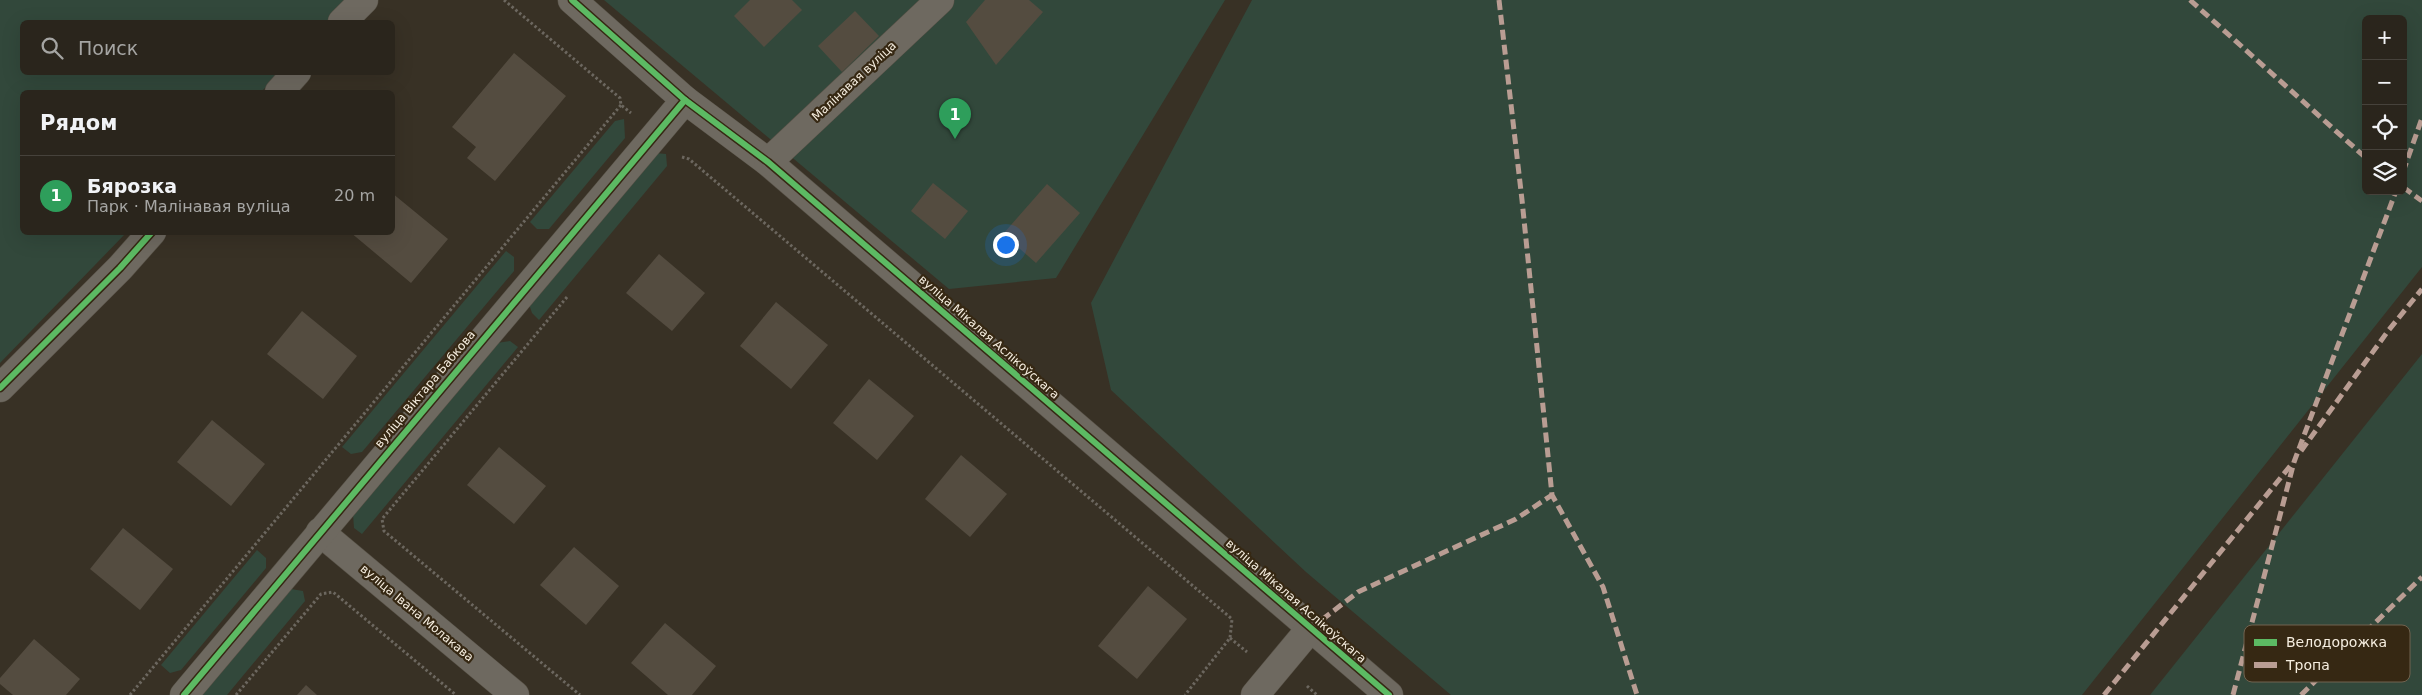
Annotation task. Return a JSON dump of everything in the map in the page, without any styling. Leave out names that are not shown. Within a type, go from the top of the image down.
[{"type":"street","points":[[344,20],[364,0]]},
{"type":"street","name":"вуліца Мікалая Аслікоўскага","points":[[572,0],[685,100],[768,162],[1388,695]]},
{"type":"street","name":"Малінавая вуліца","points":[[768,162],[940,0]]},
{"type":"street","points":[[281,90],[294,75]]},
{"type":"street","name":"вуліца Віктара Бабкова","points":[[184,695],[685,100]]},
{"type":"street","points":[[0,388],[120,268],[149,235]]},
{"type":"street","name":"вуліца Івана Молакава","points":[[320,532],[515,695]]},
{"type":"street","points":[[1255,695],[1310,629]]},
{"type":"path","points":[[130,695],[621,105],[620,98],[504,0]]},
{"type":"path","points":[[677,164],[683,156],[689,158],[1232,620],[1230,638],[1185,695]]},
{"type":"path","points":[[570,293],[382,520],[384,531],[580,695]]},
{"type":"path","points":[[236,695],[321,594],[333,592],[456,695]]},
{"type":"green space","points":[[0,0],[350,0],[330,20],[20,20],[20,75],[278,75],[263,90],[20,90],[20,235],[124,235],[0,363]]},
{"type":"green space","points":[[604,0],[1225,0],[1056,278],[949,289]]},
{"type":"green space","points":[[1252,0],[2422,0],[2422,267],[2082,695],[1451,695],[1306,572],[1111,390],[1091,303]]},
{"type":"green space","points":[[624,119],[625,138],[549,229],[537,229],[530,222],[615,121]]},
{"type":"green space","points":[[655,153],[666,154],[667,166],[539,320],[532,313],[529,304]]},
{"type":"green space","points":[[506,251],[514,257],[514,271],[362,452],[351,454],[342,447]]},
{"type":"green space","points":[[510,341],[518,347],[362,534],[354,528],[353,514],[497,343]]},
{"type":"green space","points":[[2422,354],[2422,695],[2150,695]]},
{"type":"green space","points":[[257,550],[266,558],[266,568],[181,670],[170,673],[161,665]]},
{"type":"green space","points":[[291,589],[303,591],[305,601],[227,695],[202,695]]},
{"type":"building","points":[[750,0],[792,0],[802,10],[764,47],[734,16]]},
{"type":"building","points":[[985,0],[1029,0],[1043,12],[996,65],[966,22]]},
{"type":"building","points":[[855,11],[879,36],[842,72],[818,46]]},
{"type":"building","points":[[514,53],[566,96],[495,181],[467,158],[476,147],[452,127]]},
{"type":"building","points":[[933,183],[968,211],[945,239],[911,211]]},
{"type":"building","points":[[1047,184],[1080,213],[1036,263],[1003,234]]},
{"type":"building","points":[[395,195],[448,239],[411,283],[354,235],[395,235]]},
{"type":"building","points":[[659,254],[705,293],[672,331],[626,293]]},
{"type":"building","points":[[776,302],[828,345],[791,389],[740,346]]},
{"type":"building","points":[[302,311],[357,356],[323,399],[267,354]]},
{"type":"building","points":[[869,379],[914,416],[877,460],[833,423]]},
{"type":"building","points":[[212,420],[265,464],[231,506],[177,462]]},
{"type":"building","points":[[499,447],[546,486],[514,524],[467,485]]},
{"type":"building","points":[[961,455],[1007,494],[970,537],[925,499]]},
{"type":"building","points":[[123,528],[173,569],[140,610],[90,569]]},
{"type":"building","points":[[574,547],[619,586],[586,625],[540,585]]},
{"type":"building","points":[[1148,586],[1187,619],[1137,679],[1098,646]]},
{"type":"building","points":[[665,623],[716,666],[692,695],[668,695],[631,663]]},
{"type":"building","points":[[34,639],[80,679],[66,695],[13,695],[0,684],[0,678]]},
{"type":"building","points":[[306,685],[317,695],[297,695]]},
{"type":"marked path","points":[[1499,0],[1522,200],[1552,495],[1603,587],[1637,695]]},
{"type":"marked path","points":[[2190,0],[2362,154]]},
{"type":"marked path","points":[[2407,161],[2422,118]]},
{"type":"marked path","points":[[2407,190],[2422,201]]},
{"type":"marked path","points":[[2251,625],[2294,462],[2394,195]]},
{"type":"marked path","points":[[2301,451],[2388,331],[2422,289]]},
{"type":"marked path","points":[[2104,695],[2291,465]]},
{"type":"marked path","points":[[1310,629],[1358,592],[1516,519],[1552,495]]},
{"type":"marked path","points":[[2373,625],[2422,577]]},
{"type":"marked path","points":[[2233,695],[2244,653]]},
{"type":"marked path","points":[[2301,695],[2314,682]]},
{"type":"cycle path","points":[[572,0],[685,100],[768,162],[1389,695]]},
{"type":"cycle path","points":[[184,695],[685,100]]},
{"type":"cycle path","points":[[0,388],[120,268],[149,235]]},
{"type":"place","name":"Бярозка","points":[[955,139]]}]
